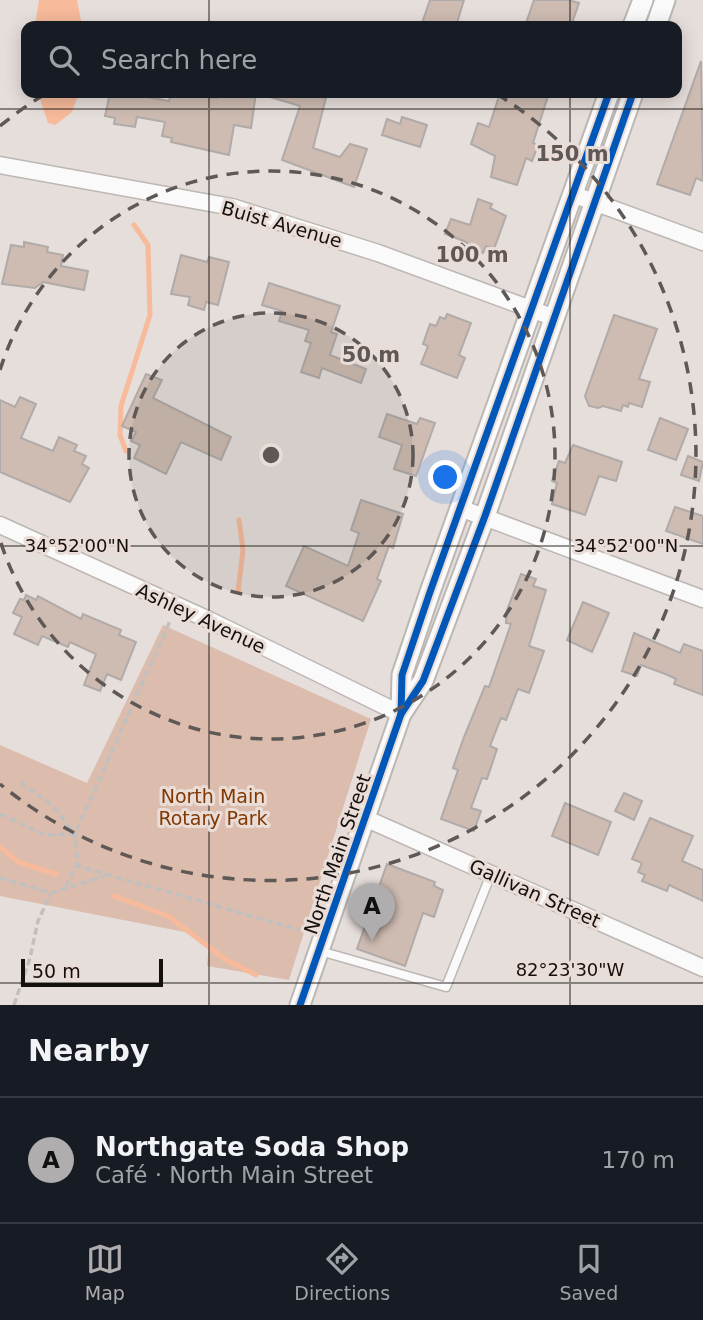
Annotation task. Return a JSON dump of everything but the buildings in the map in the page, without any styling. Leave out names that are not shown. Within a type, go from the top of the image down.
[{"type":"street","points":[[635,21],[643,0]]},
{"type":"street","points":[[658,21],[665,0]]},
{"type":"street","name":"North Main Street","points":[[300,1005],[367,819],[401,713],[402,675],[607,98]]},
{"type":"street","name":"North Main Street","points":[[401,713],[423,681],[485,516],[631,98]]},
{"type":"street","name":"Buist Avenue","points":[[0,165],[232,208],[378,253],[555,318]]},
{"type":"street","points":[[572,194],[703,242]]},
{"type":"street","points":[[460,508],[703,599]]},
{"type":"street","name":"Ashley Avenue","points":[[0,525],[401,713]]},
{"type":"street","name":"Gallivan Street","points":[[367,819],[703,968]]},
{"type":"lane","points":[[320,951],[446,987],[491,874]]},
{"type":"path","points":[[78,866],[75,834],[177,606]]},
{"type":"path","points":[[20,782],[52,806],[75,834]]},
{"type":"path","points":[[0,814],[45,835],[75,834]]},
{"type":"path","points":[[78,866],[300,930]]},
{"type":"path","points":[[66,888],[74,868],[78,866]]},
{"type":"path","points":[[0,878],[51,893],[107,875]]},
{"type":"path","points":[[14,1005],[30,958],[37,921],[51,893]]},
{"type":"green space","name":"North Main Rotary Park","points":[[163,625],[371,719],[289,980],[207,966],[209,944],[190,933],[0,896],[0,745],[87,783]]},
{"type":"shaded area","points":[[39,0],[77,0],[81,21],[36,21]]},
{"type":"shaded area","points":[[40,98],[77,98],[72,112],[55,125],[48,123]]},
{"type":"waterway","points":[[126,451],[120,435],[121,406],[150,315],[148,245],[134,225]]},
{"type":"waterway","points":[[238,592],[243,550],[239,520]]},
{"type":"waterway","points":[[0,847],[18,862],[56,874]]},
{"type":"waterway","points":[[114,896],[168,916],[225,959],[256,975]]},
{"type":"cycle path","points":[[401,714],[402,675],[607,98]]},
{"type":"cycle path","points":[[300,1005],[401,714],[423,681],[485,516],[631,98]]},
{"type":"place","name":"Northgate Soda Shop","points":[[372,941]]}]
